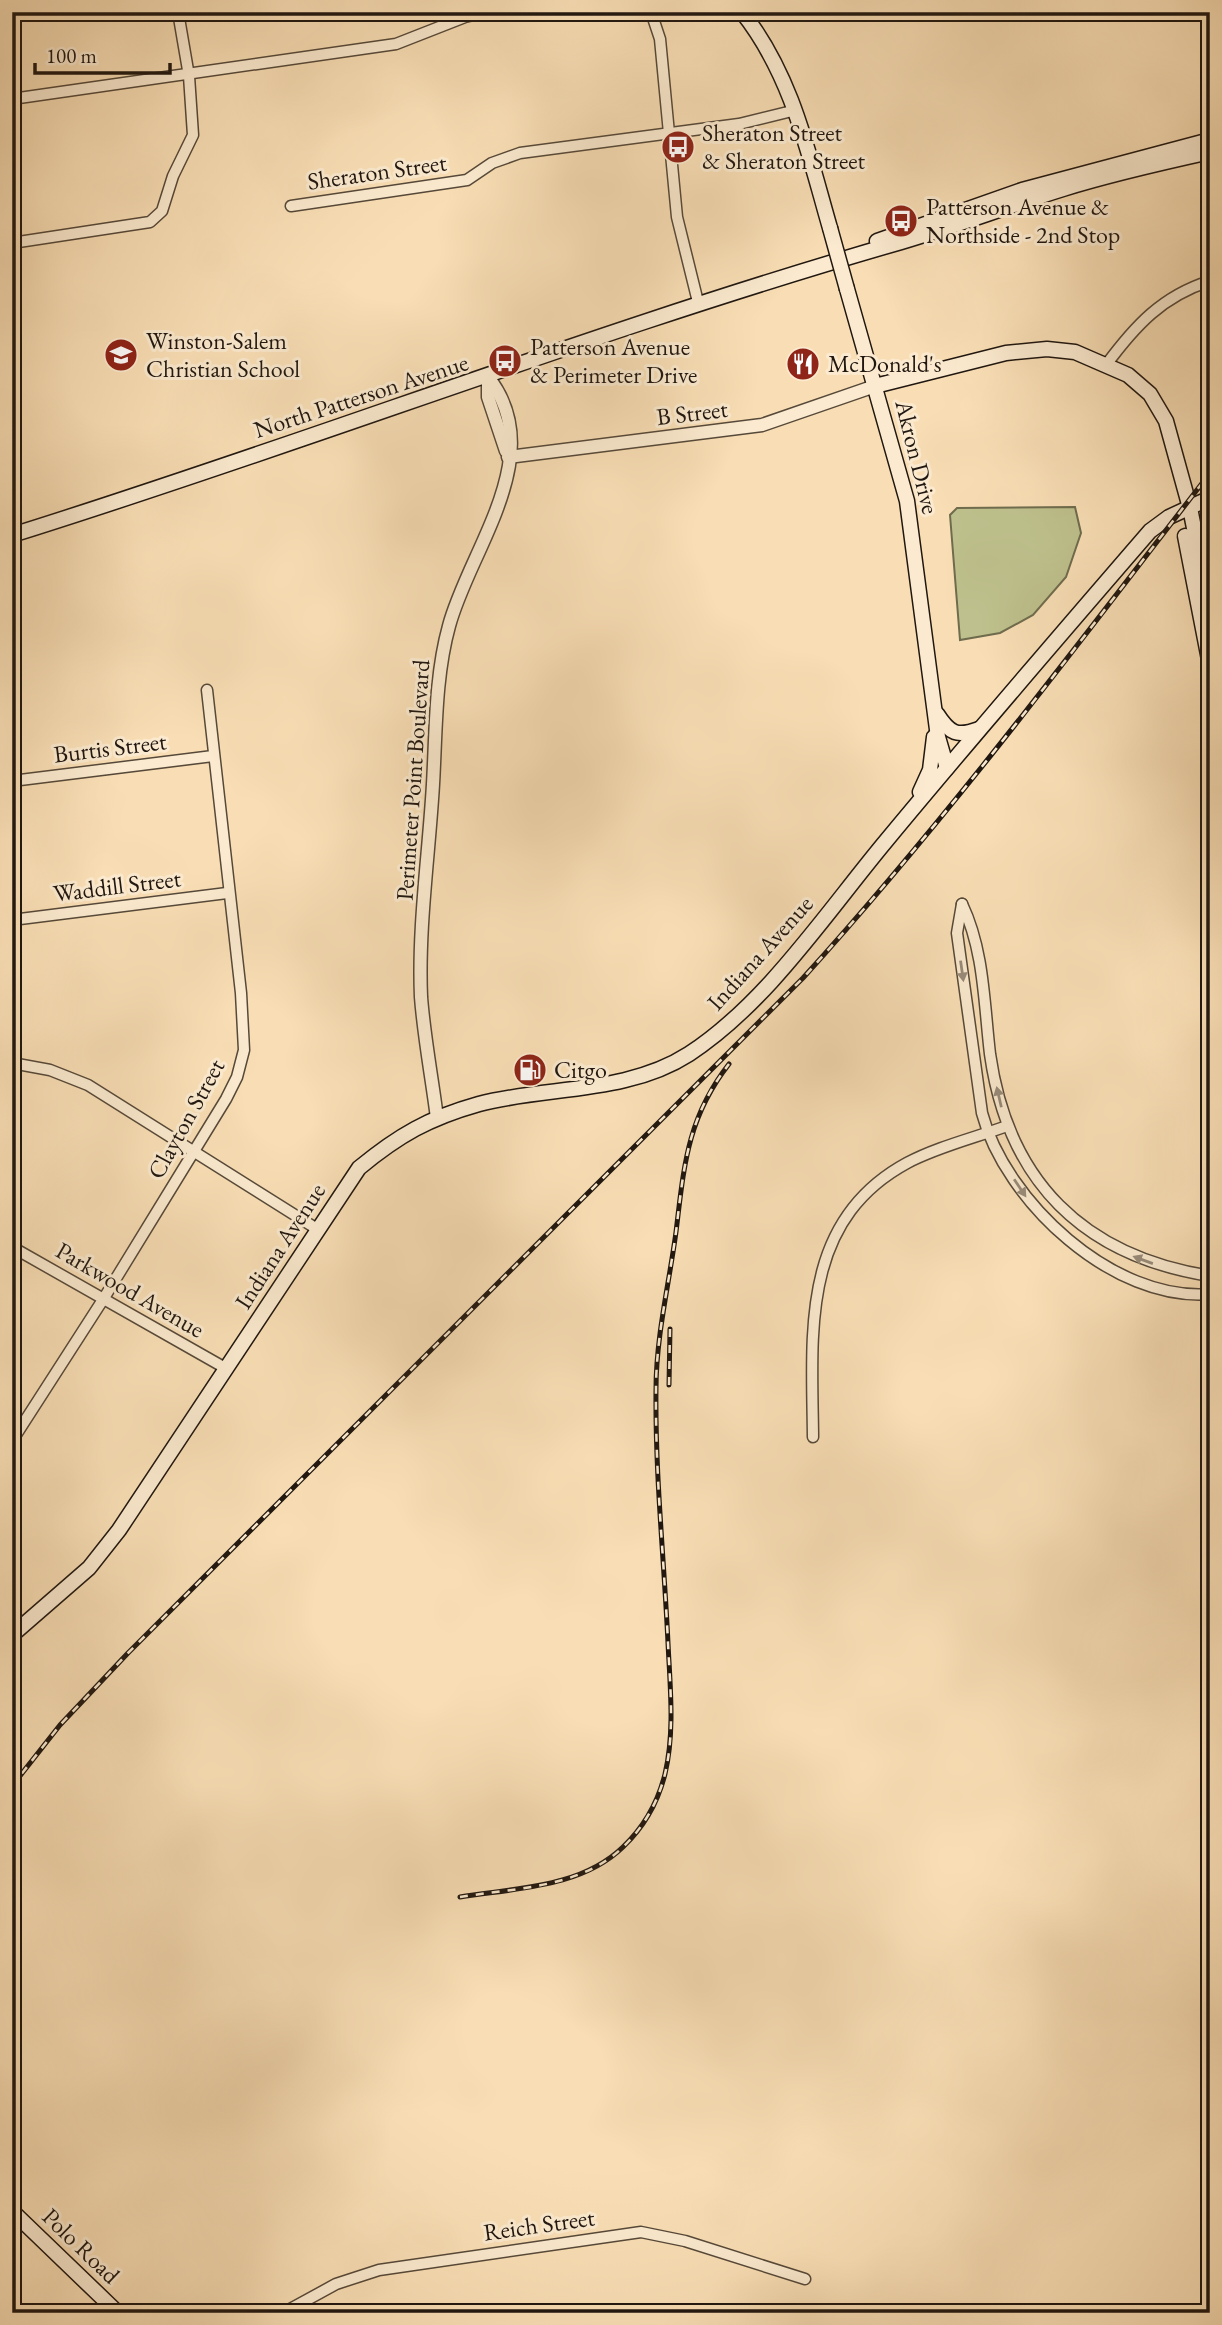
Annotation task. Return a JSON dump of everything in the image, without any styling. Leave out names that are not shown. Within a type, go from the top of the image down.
[{"type":"main road","name":"Akron Drive","points":[[742,12],[773,59],[796,110],[907,501],[935,716],[947,768]]},
{"type":"main road","name":"North Patterson Avenue","points":[[843,256],[898,231],[1022,190],[1210,140]]},
{"type":"main road","name":"North Patterson Avenue","points":[[12,535],[488,377],[698,302],[843,256],[901,242],[1065,189],[1210,152]]},
{"type":"main road","points":[[875,386],[1022,350],[1063,350],[1128,375],[1150,394],[1166,421],[1210,608]]},
{"type":"main road","name":"Indiana Avenue","points":[[12,1634],[89,1567],[119,1530],[359,1168],[395,1138],[437,1118],[481,1104],[602,1085],[644,1074],[686,1056],[727,1027],[762,991],[908,814],[1150,531],[1210,498]]},
{"type":"main road","points":[[1185,510],[1210,665]]},
{"type":"main road","points":[[935,716],[951,733],[962,734],[981,728]]},
{"type":"main road","points":[[908,814],[930,770],[935,716]]},
{"type":"main road","name":"Polo Road","points":[[12,2211],[114,2312]]},
{"type":"street","points":[[12,243],[150,222],[162,211],[173,176],[193,135],[189,76],[178,12]]},
{"type":"street","points":[[12,99],[189,76],[396,44],[465,17],[486,12]]},
{"type":"street","points":[[651,12],[660,39],[677,217],[698,302]]},
{"type":"street","name":"Sheraton Street","points":[[291,206],[467,180],[492,163],[520,153],[739,124],[796,110]]},
{"type":"street","points":[[1106,365],[1132,330],[1152,310],[1178,293],[1210,281]]},
{"type":"street","name":"Perimeter Point Boulevard","points":[[437,1118],[421,976],[443,646],[455,604],[496,515],[508,457],[506,414],[500,393],[488,377]]},
{"type":"street","name":"B Street","points":[[508,457],[762,425],[875,386]]},
{"type":"street","name":"Clayton Street","points":[[12,1441],[195,1152],[237,1077],[244,1050],[241,993],[227,893],[206,690]]},
{"type":"street","name":"Burtis Street","points":[[12,781],[213,756]]},
{"type":"street","name":"Waddill Street","points":[[12,920],[227,893]]},
{"type":"street","points":[[1210,1276],[1131,1256],[1080,1225],[1031,1174],[1007,1126],[991,1057],[975,931],[962,904],[957,933],[988,1133],[1021,1191],[1052,1227],[1074,1245],[1133,1279],[1167,1289],[1210,1294]]},
{"type":"street","points":[[12,1063],[50,1070],[88,1085],[317,1228]]},
{"type":"street","points":[[813,1437],[814,1302],[824,1259],[837,1231],[859,1199],[908,1162],[1007,1126]]},
{"type":"street","name":"Parkwood Avenue","points":[[12,1247],[227,1369]]},
{"type":"street","name":"Reich Street","points":[[282,2313],[336,2284],[379,2270],[641,2232],[685,2241],[805,2279]]},
{"type":"green space","points":[[1075,507],[1081,533],[1066,577],[1033,615],[1000,633],[960,640],[950,515],[957,508]]},
{"type":"railway","points":[[12,1786],[60,1725],[128,1653],[803,978],[961,793],[1210,473]]},
{"type":"railway","points":[[460,1897],[546,1884],[588,1871],[606,1861],[637,1831],[649,1814],[662,1784],[670,1742],[671,1709],[657,1453],[658,1350],[685,1164],[704,1104],[729,1064]]},
{"type":"railway","points":[[669,1385],[670,1329]]},
{"type":"place","name":"Sheraton Street & Sheraton Street","points":[[678,147]]},
{"type":"place","name":"Patterson Avenue & Northside - 2nd Stop","points":[[901,221]]},
{"type":"place","name":"Winston-Salem Christian School","points":[[121,355]]},
{"type":"place","name":"Patterson Avenue & Perimeter Drive","points":[[505,361]]},
{"type":"place","name":"McDonald's","points":[[803,364]]},
{"type":"place","name":"Citgo","points":[[530,1070]]}]
